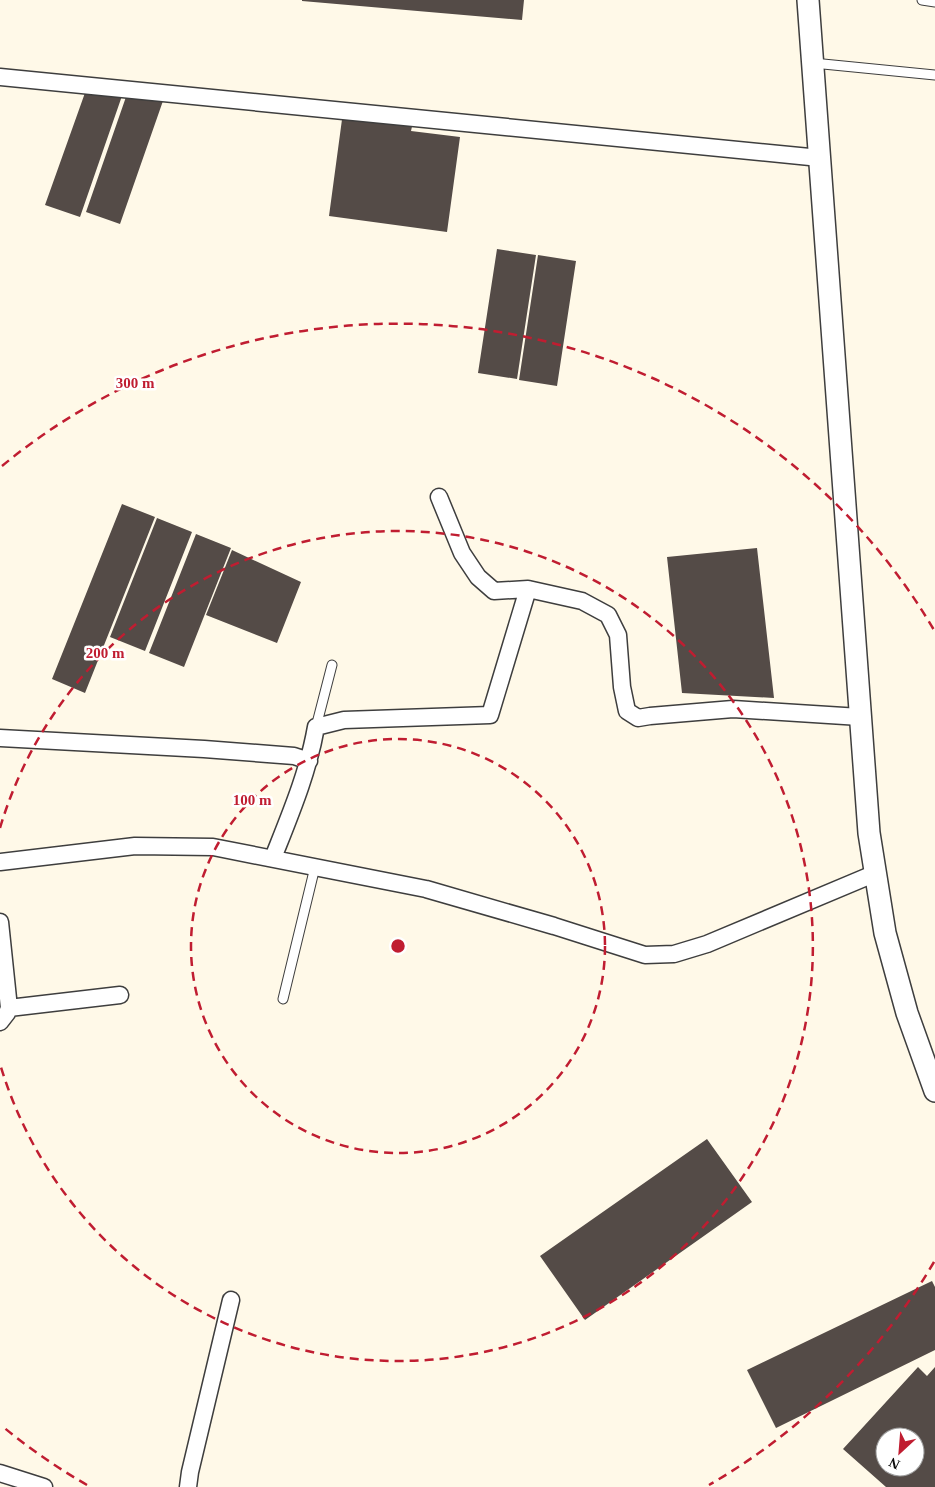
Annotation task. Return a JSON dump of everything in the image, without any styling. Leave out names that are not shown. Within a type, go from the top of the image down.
[{"type":"street","points":[[808,0],[869,833],[885,932],[907,1013],[935,1091]]},
{"type":"street","points":[[0,77],[820,158]]},
{"type":"street","points":[[439,497],[462,553],[478,577],[494,591],[528,589],[582,600],[608,615],[618,635],[622,687],[628,711],[638,718],[733,709],[860,717]]},
{"type":"street","points":[[273,858],[310,761],[316,726],[344,720],[490,715],[528,589]]},
{"type":"street","points":[[0,738],[204,749],[294,756],[310,761]]},
{"type":"street","points":[[0,862],[135,846],[213,848],[273,858],[426,889],[554,926],[645,955],[674,954],[707,944],[876,873]]},
{"type":"street","points":[[0,922],[9,1008],[0,1022]]},
{"type":"street","points":[[9,1008],[120,995]]},
{"type":"street","points":[[188,1487],[231,1300]]},
{"type":"street","points":[[0,1473],[44,1487]]},
{"type":"lane","points":[[922,0],[935,2]]},
{"type":"lane","points":[[813,63],[935,75]]},
{"type":"lane","points":[[316,726],[332,665]]},
{"type":"lane","points":[[283,999],[315,867]]},
{"type":"building","points":[[302,0],[524,0],[522,20]]},
{"type":"building","points":[[86,90],[123,93],[80,217],[45,205]]},
{"type":"building","points":[[127,94],[164,98],[120,224],[86,212]]},
{"type":"building","points":[[343,112],[413,122],[411,131],[460,137],[447,232],[329,216]]},
{"type":"building","points":[[497,249],[536,255],[517,379],[478,373]]},
{"type":"building","points":[[538,255],[576,261],[557,386],[519,380]]},
{"type":"building","points":[[122,504],[155,517],[85,693],[52,679]]},
{"type":"building","points":[[157,518],[192,532],[145,651],[110,637]]},
{"type":"building","points":[[196,534],[231,548],[184,667],[149,653]]},
{"type":"building","points":[[757,548],[774,698],[682,693],[667,557]]},
{"type":"building","points":[[232,550],[301,582],[277,643],[206,615]]},
{"type":"building","points":[[707,1139],[752,1202],[585,1320],[540,1256]]},
{"type":"building","points":[[932,1281],[935,1287],[935,1350],[776,1428],[747,1370]]},
{"type":"building","points":[[918,1367],[927,1376],[935,1367],[935,1487],[886,1487],[843,1449]]}]
